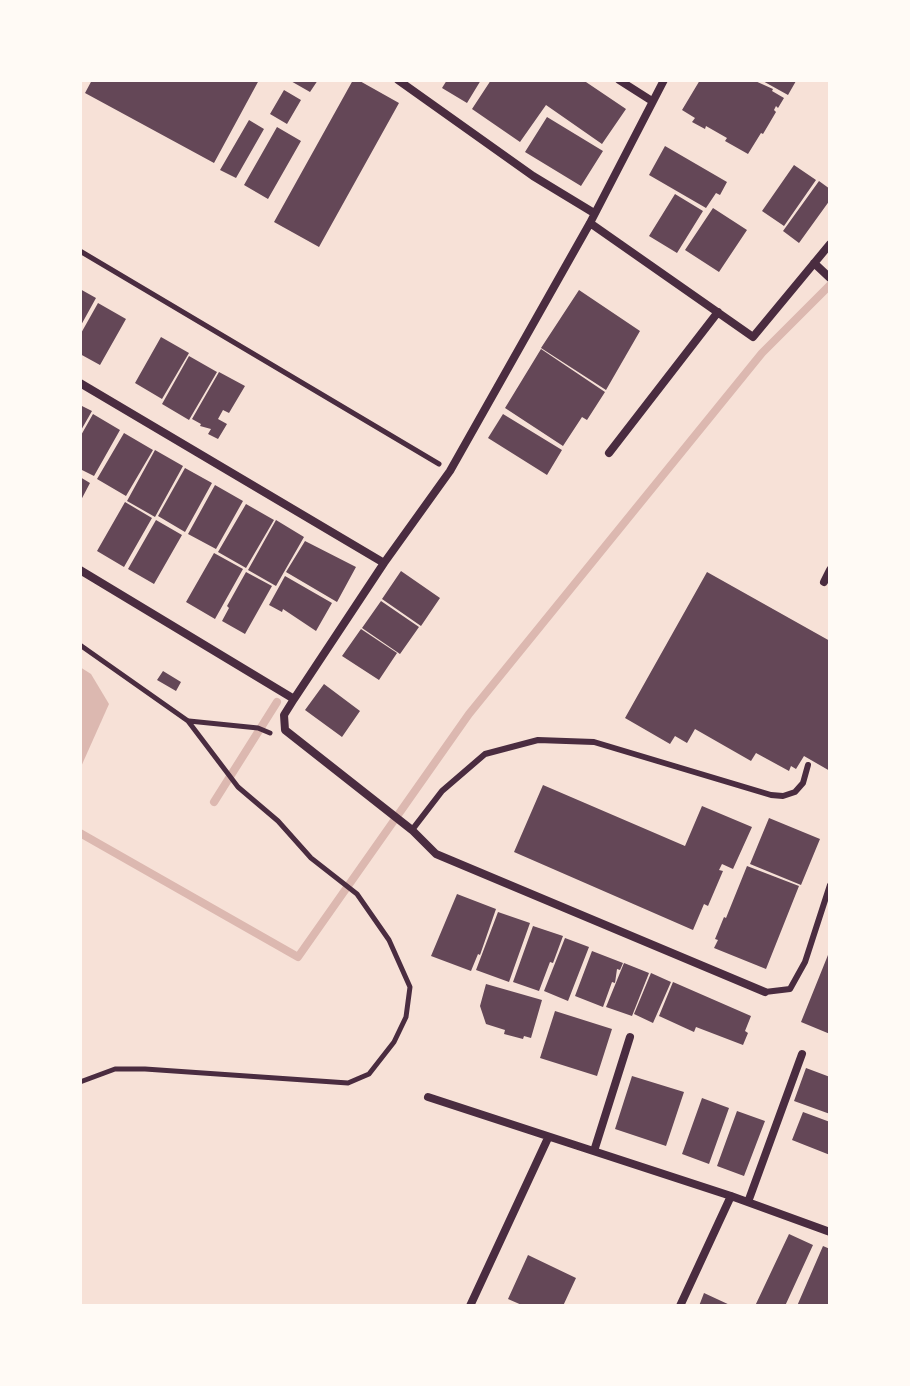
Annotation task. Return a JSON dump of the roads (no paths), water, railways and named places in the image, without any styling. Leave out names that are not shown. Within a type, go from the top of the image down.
[{"type":"street","points":[[398,80],[533,176],[594,213]]},
{"type":"street","points":[[619,80],[652,101]]},
{"type":"street","points":[[664,80],[590,223],[450,471],[384,563],[294,699],[284,715],[285,730],[409,828],[436,854],[765,992]]},
{"type":"street","points":[[590,223],[753,337],[830,244]]},
{"type":"street","points":[[814,263],[829,278]]},
{"type":"street","points":[[609,453],[718,312]]},
{"type":"street","points":[[80,383],[384,563]]},
{"type":"street","points":[[80,570],[294,699]]},
{"type":"street","points":[[824,582],[830,570]]},
{"type":"street","points":[[594,1151],[630,1037]]},
{"type":"street","points":[[748,1202],[802,1054]]},
{"type":"street","points":[[428,1097],[731,1196],[830,1232]]},
{"type":"street","points":[[470,1306],[548,1138]]},
{"type":"street","points":[[680,1306],[731,1196]]},
{"type":"lane","points":[[409,828],[442,791],[485,754],[538,740],[594,742],[771,795],[783,796],[795,792],[803,783],[808,765]]},
{"type":"lane","points":[[765,992],[790,989],[805,962],[830,885]]},
{"type":"waterway","points":[[80,833],[298,957],[469,714],[762,353],[830,285]]},
{"type":"waterway","points":[[214,802],[277,702]]}]
